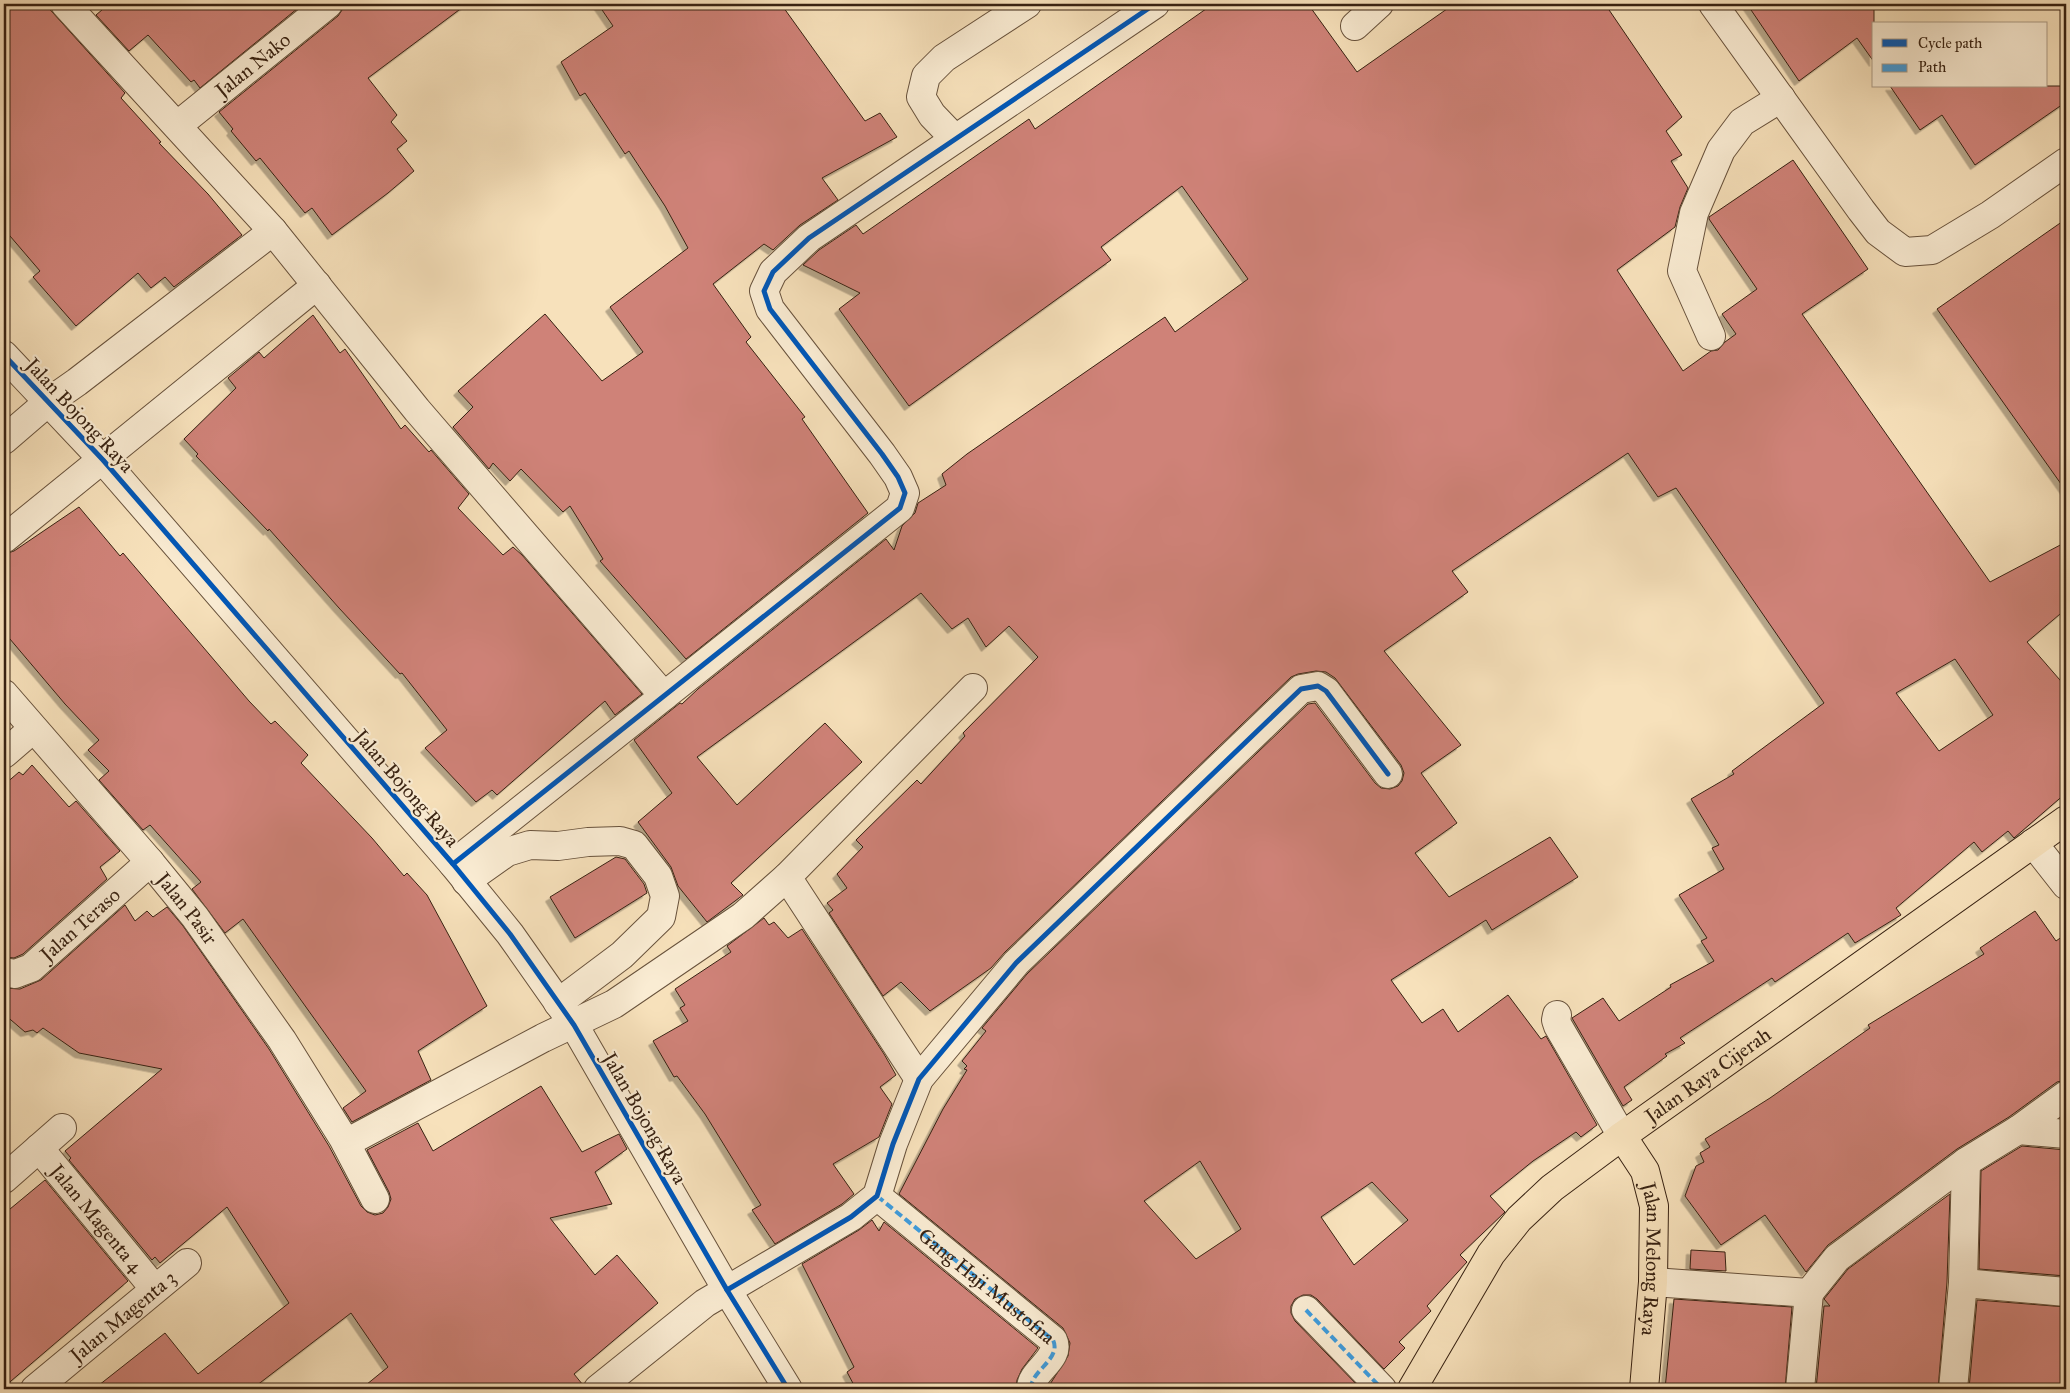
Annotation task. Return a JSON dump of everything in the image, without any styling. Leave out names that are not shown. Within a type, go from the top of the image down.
[{"type":"main road","name":"Jalan Raya Cijerah","points":[[1412,1389],[1491,1254],[1519,1219],[1552,1188],[1622,1136],[2066,820]]},
{"type":"main road","name":"Jalan Melong Raya","points":[[1622,1136],[1645,1170],[1654,1206],[1654,1282],[1644,1389]]},
{"type":"street","points":[[65,4],[178,125],[272,231],[418,410],[664,696]]},
{"type":"street","points":[[955,139],[932,115],[921,96],[926,76],[944,58],[1028,4]]},
{"type":"street","points":[[460,872],[664,696],[900,508],[905,493],[898,477],[770,309],[764,291],[773,272],[809,238],[1154,4]]},
{"type":"street","points":[[1355,26],[1379,4]]},
{"type":"street","points":[[1713,4],[1878,232],[1905,252],[1932,250],[1990,214],[2066,162]]},
{"type":"street","name":"Jalan Nako","points":[[178,125],[322,6]]},
{"type":"street","points":[[1711,336],[1682,271],[1694,213],[1721,150],[1742,122],[1781,98]]},
{"type":"street","points":[[4,440],[47,403],[85,376],[272,231]]},
{"type":"street","points":[[4,540],[317,285]]},
{"type":"street","name":"Jalan Bojong Raya","points":[[4,355],[47,403],[103,460],[460,872],[510,934],[574,1025],[728,1290],[788,1389]]},
{"type":"street","points":[[598,1389],[705,1303],[851,1217],[877,1196],[893,1144],[919,1079],[1016,963],[1301,690],[1318,686],[1326,691],[1388,774]]},
{"type":"street","points":[[346,1143],[544,1038],[614,1004],[743,916],[787,877],[973,688]]},
{"type":"street","name":"Jalan Pasir","points":[[4,694],[150,862],[195,917],[282,1040],[346,1143],[375,1199]]},
{"type":"street","points":[[4,754],[33,729]]},
{"type":"street","points":[[460,872],[507,852],[530,845],[558,846],[588,842],[620,841],[634,845],[658,876],[665,896],[661,917],[622,955],[558,1003]]},
{"type":"street","points":[[2033,843],[2066,885]]},
{"type":"street","name":"Jalan Teraso","points":[[4,972],[15,974],[31,968],[150,862]]},
{"type":"street","points":[[787,877],[919,1079]]},
{"type":"street","points":[[1557,1015],[1558,1026],[1622,1136]]},
{"type":"street","points":[[1800,1389],[1809,1293],[1837,1258],[1966,1162],[2018,1130],[2066,1095]]},
{"type":"street","points":[[4,1179],[62,1128]]},
{"type":"street","points":[[2018,1130],[2066,1134]]},
{"type":"street","name":"Jalan Magenta 4","points":[[39,1148],[154,1288]]},
{"type":"street","points":[[1953,1389],[1963,1283],[1966,1162]]},
{"type":"street","name":"Gang Haji Mustofna","points":[[877,1196],[1053,1340],[1055,1345],[1054,1352],[1031,1382],[1031,1389]]},
{"type":"street","name":"Jalan Magenta 3","points":[[35,1389],[186,1262]]},
{"type":"street","points":[[1654,1282],[1809,1293]]},
{"type":"street","points":[[1963,1283],[2066,1292]]},
{"type":"street","points":[[1306,1310],[1382,1389]]},
{"type":"building","points":[[4,4],[45,4],[125,93],[121,98],[161,142],[159,143],[208,194],[242,235],[174,287],[165,277],[151,288],[138,273],[76,326],[33,277],[40,271],[4,229]]},
{"type":"building","points":[[109,4],[303,4],[200,88],[194,80],[191,82],[148,35],[129,51],[96,15]]},
{"type":"building","points":[[343,4],[467,4],[368,78],[397,115],[391,122],[407,141],[397,149],[414,171],[332,235],[312,208],[305,213],[260,158],[256,161],[231,131],[233,129],[219,112],[338,16]]},
{"type":"building","points":[[598,4],[781,4],[865,121],[880,113],[897,137],[822,178],[838,200],[800,225],[773,250],[764,244],[713,284],[751,337],[746,342],[805,417],[802,419],[868,513],[686,659],[600,561],[603,559],[570,506],[563,512],[521,469],[510,481],[493,463],[489,469],[453,427],[473,407],[458,391],[545,314],[602,381],[643,352],[610,307],[688,248],[665,206],[629,151],[625,154],[585,93],[580,96],[561,62],[613,26]]},
{"type":"building","points":[[1213,4],[1308,4],[1357,72],[1454,4],[1605,4],[1682,117],[1666,131],[1682,155],[1671,161],[1688,188],[1680,207],[1675,227],[1617,270],[1683,371],[1711,351],[1718,350],[1736,334],[1722,314],[1757,289],[1709,217],[1793,160],[1868,269],[1802,314],[1990,582],[2066,542],[2066,609],[2027,642],[2066,687],[2066,793],[2014,838],[2008,831],[1982,852],[1974,842],[1896,908],[1901,915],[1855,943],[1848,933],[1775,982],[1772,978],[1680,1038],[1685,1043],[1665,1054],[1667,1056],[1624,1087],[1632,1100],[1623,1106],[1572,1018],[1603,998],[1619,1021],[1671,987],[1670,985],[1714,961],[1701,941],[1707,938],[1679,895],[1724,869],[1712,848],[1719,845],[1691,799],[1734,774],[1732,771],[1824,703],[1676,488],[1658,497],[1628,453],[1452,571],[1468,592],[1384,651],[1461,745],[1421,773],[1457,823],[1415,853],[1449,897],[1550,837],[1578,877],[1492,930],[1486,920],[1391,980],[1422,1023],[1443,1009],[1458,1032],[1508,995],[1541,1039],[1546,1036],[1597,1125],[1581,1137],[1576,1132],[1533,1161],[1490,1196],[1505,1212],[1460,1255],[1467,1262],[1427,1306],[1431,1311],[1399,1342],[1405,1348],[1384,1369],[1317,1299],[1311,1295],[1303,1295],[1295,1299],[1291,1306],[1291,1313],[1295,1321],[1361,1389],[1047,1389],[1068,1356],[1070,1343],[1063,1328],[899,1194],[943,1109],[967,1070],[964,1069],[967,1066],[962,1061],[986,1031],[982,1028],[1027,974],[1308,704],[1315,703],[1375,783],[1381,788],[1390,789],[1398,786],[1402,781],[1404,773],[1401,765],[1335,678],[1326,672],[1316,671],[1291,677],[1005,952],[991,968],[930,1011],[901,982],[883,996],[829,913],[833,910],[827,903],[847,888],[837,874],[863,847],[856,840],[917,780],[921,784],[965,736],[963,733],[1038,657],[1009,626],[986,647],[968,618],[952,629],[921,593],[697,757],[737,805],[825,723],[862,762],[731,883],[743,895],[707,922],[678,886],[671,867],[638,822],[672,793],[634,740],[680,703],[682,704],[698,689],[886,539],[894,550],[902,526],[915,513],[918,503],[946,485],[942,474],[967,454],[1165,317],[1175,332],[1248,279],[1182,186],[1101,247],[1111,260],[909,406],[839,309],[860,293],[803,265],[819,250],[856,225],[863,234],[1029,119],[1035,129]],"holes":[[[1955,659],[1993,715],[1939,751],[1896,693]],[[1200,1161],[1241,1229],[1196,1259],[1144,1201]],[[1372,1182],[1408,1220],[1354,1265],[1321,1217]]]},
{"type":"building","points":[[1747,4],[1874,4],[1872,59],[1857,38],[1799,81]]},
{"type":"building","points":[[2048,86],[2066,86],[2066,102],[1975,165],[1942,115],[1920,130],[1891,88],[2048,88]]},
{"type":"building","points":[[2066,219],[2066,491],[1937,309]]},
{"type":"building","points":[[313,315],[340,353],[345,349],[401,429],[405,425],[429,452],[431,450],[469,494],[458,508],[503,555],[513,547],[522,555],[642,694],[615,715],[605,701],[497,795],[492,790],[476,802],[425,748],[447,730],[402,673],[400,674],[339,608],[269,529],[268,531],[196,456],[198,454],[184,439],[236,388],[228,378],[259,352],[264,358]]},
{"type":"building","points":[[79,507],[120,556],[123,553],[249,701],[271,724],[275,721],[308,755],[301,763],[372,838],[404,876],[407,873],[427,895],[487,1006],[418,1051],[431,1080],[352,1122],[343,1108],[366,1091],[243,919],[225,933],[192,889],[201,882],[150,825],[143,830],[99,780],[109,771],[88,750],[99,740],[65,704],[4,632],[4,554],[14,551]]},
{"type":"building","points":[[32,765],[69,807],[76,801],[120,851],[100,867],[107,879],[23,954],[14,958],[4,957],[4,785],[19,772],[23,775]]},
{"type":"building","points":[[616,857],[625,859],[644,884],[647,893],[575,938],[550,897]]},
{"type":"building","points":[[125,905],[135,921],[147,911],[153,917],[167,907],[183,926],[269,1049],[329,1146],[361,1206],[367,1212],[375,1215],[383,1213],[391,1199],[367,1150],[418,1123],[433,1151],[541,1086],[582,1152],[619,1134],[627,1149],[595,1172],[612,1204],[550,1218],[595,1275],[617,1255],[658,1303],[574,1374],[583,1385],[583,1389],[361,1389],[388,1367],[351,1313],[252,1389],[94,1389],[165,1333],[198,1374],[289,1303],[227,1207],[160,1263],[155,1257],[152,1260],[69,1160],[71,1158],[65,1151],[162,1069],[79,1053],[43,1028],[37,1033],[33,1030],[25,1032],[4,1014],[4,988],[20,989],[41,980]]},
{"type":"building","points":[[2035,911],[2056,941],[2066,934],[2066,1080],[2057,1082],[2009,1117],[1957,1149],[1828,1245],[1806,1272],[1765,1215],[1721,1245],[1685,1196],[1696,1166],[1704,1162],[1700,1153],[1710,1147],[1705,1139],[1770,1098],[1870,1028],[1868,1025],[1984,954],[1980,948]]},
{"type":"building","points":[[764,918],[769,925],[774,922],[788,938],[802,929],[896,1075],[880,1087],[892,1104],[879,1137],[833,1164],[854,1194],[842,1204],[775,1244],[752,1210],[761,1205],[705,1114],[677,1076],[674,1077],[653,1041],[688,1021],[680,1008],[685,1005],[675,989],[731,952],[727,946]]},
{"type":"building","points":[[2022,1146],[2066,1150],[2066,1276],[1979,1269],[1981,1171]]},
{"type":"building","points":[[45,1180],[128,1281],[4,1387],[4,1214]]},
{"type":"building","points":[[1950,1194],[1947,1282],[1938,1389],[1816,1389],[1824,1306],[1830,1306],[1824,1299],[1848,1269]]},
{"type":"building","points":[[872,1220],[879,1231],[884,1222],[1038,1348],[1022,1369],[1017,1380],[1016,1389],[856,1389],[847,1372],[854,1367],[802,1264],[859,1230]]},
{"type":"building","points":[[1691,1250],[1725,1252],[1726,1271],[1690,1269]]},
{"type":"building","points":[[1674,1299],[1792,1307],[1785,1389],[1665,1389]]},
{"type":"building","points":[[1977,1300],[2066,1307],[2066,1389],[1969,1389]]},
{"type":"marked path","points":[[877,1196],[1053,1340],[1055,1347],[1053,1353],[1035,1376],[1031,1389]]},
{"type":"marked path","points":[[1306,1310],[1382,1389]]},
{"type":"cycle path","points":[[453,864],[900,508],[905,493],[898,477],[770,309],[764,291],[773,272],[809,238],[1155,4]]},
{"type":"cycle path","points":[[4,355],[103,460],[453,864],[510,934],[574,1025],[727,1290],[788,1389]]},
{"type":"cycle path","points":[[727,1290],[851,1217],[877,1196],[893,1144],[919,1079],[1016,963],[1301,689],[1318,686],[1326,691],[1388,774]]}]
